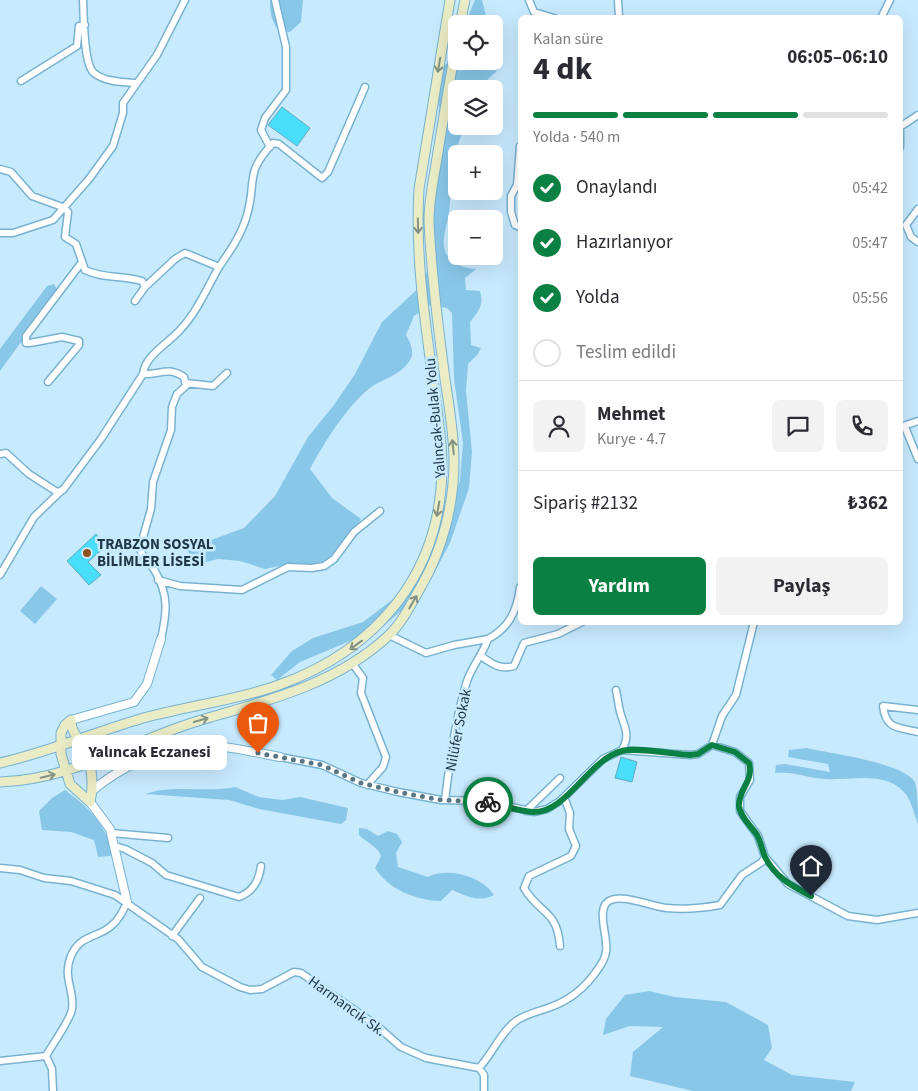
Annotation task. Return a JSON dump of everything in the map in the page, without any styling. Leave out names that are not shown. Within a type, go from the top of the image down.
[{"type":"main road","name":"Yalıncak-Bulak Yolu","points":[[0,763],[60,746],[142,719],[270,688],[330,663],[361,641],[397,603],[415,576],[431,542],[441,484],[440,436],[420,284],[417,214],[419,189],[450,0]]},
{"type":"main road","points":[[462,15],[464,0]]},
{"type":"main road","name":"Yalıncak-Bulak Yolu","points":[[0,782],[30,780],[67,771],[192,723],[270,700],[318,681],[352,663],[389,635],[406,614],[432,569],[441,544],[452,492],[454,460],[439,334],[429,219],[452,70]]},
{"type":"main road","points":[[71,720],[78,740],[85,750],[92,791],[90,802],[70,784],[60,746],[63,729],[71,720]]},
{"type":"street","points":[[83,0],[87,59],[92,72],[100,77],[136,83]]},
{"type":"street","points":[[0,233],[13,233],[36,227],[53,220],[65,208],[113,146],[123,113],[123,102],[156,55],[185,0]]},
{"type":"street","points":[[270,147],[261,130],[265,118],[286,90],[286,47],[275,0]]},
{"type":"street","points":[[529,0],[534,12],[544,15]]},
{"type":"street","points":[[618,0],[620,15]]},
{"type":"street","points":[[882,15],[890,0]]},
{"type":"street","points":[[21,80],[77,46],[79,26],[85,25]]},
{"type":"street","points":[[0,575],[34,518],[63,490],[101,439],[157,351],[181,330],[199,304],[236,241],[247,216],[253,171],[259,158],[273,143],[279,144],[322,178],[328,172],[364,87]]},
{"type":"street","points":[[903,125],[918,115]]},
{"type":"street","points":[[0,169],[12,172],[32,196],[65,208],[68,212],[65,237],[76,244],[85,270],[95,275],[109,277],[126,276],[142,281],[145,287]]},
{"type":"street","points":[[518,172],[517,185],[511,196],[511,212],[515,225],[518,226]]},
{"type":"street","points":[[918,209],[906,225],[911,237],[918,242]]},
{"type":"street","points":[[135,301],[145,287],[175,259],[185,253],[219,267]]},
{"type":"street","points":[[48,382],[79,345],[79,341],[62,337],[30,343],[26,342],[26,336],[82,262]]},
{"type":"street","points":[[71,720],[134,702],[147,684],[161,639],[167,606],[154,570],[141,554],[140,548],[151,509],[153,482],[171,430],[172,407],[177,394],[186,386],[186,383],[184,376],[167,370],[143,374]]},
{"type":"street","points":[[186,383],[213,386],[227,373]]},
{"type":"street","points":[[918,421],[903,427],[918,459]]},
{"type":"street","points":[[0,454],[6,453],[29,474],[57,492],[63,490]]},
{"type":"street","points":[[158,580],[180,586],[242,590],[288,567],[312,568],[324,566],[334,558],[354,532],[380,511]]},
{"type":"street","name":"Nilüfer Sokak","points":[[446,800],[450,755],[468,679],[488,639],[501,632],[518,604]]},
{"type":"street","points":[[481,656],[498,667],[505,669],[514,666],[524,643],[558,634],[576,625]]},
{"type":"street","points":[[92,791],[117,771],[181,746],[198,745],[322,765],[367,785],[446,800],[486,801],[534,812],[547,809],[564,797],[604,759],[622,750],[690,755],[698,754],[712,745],[722,716],[736,695],[753,625]]},
{"type":"street","points":[[389,635],[426,653],[454,645],[488,639]]},
{"type":"street","points":[[352,663],[362,678],[361,693],[386,758],[383,768],[367,785]]},
{"type":"street","points":[[616,690],[619,708],[628,733],[627,742],[622,750]]},
{"type":"street","points":[[918,710],[883,706],[888,723],[892,726],[918,732]]},
{"type":"street","points":[[712,745],[735,752],[749,763],[750,780],[740,797],[740,811],[758,836],[765,857],[788,884],[840,914],[876,920],[918,913]]},
{"type":"street","points":[[526,811],[560,778]]},
{"type":"street","points":[[560,946],[556,922],[529,896],[524,888],[529,876],[571,856],[575,852],[576,846],[569,829],[570,812],[564,797]]},
{"type":"street","points":[[46,1056],[73,1008],[67,983],[71,956],[88,936],[104,932],[115,922],[127,902],[111,833],[90,802]]},
{"type":"street","points":[[111,833],[168,838]]},
{"type":"street","points":[[115,846],[152,863],[166,875],[239,897],[254,887],[259,878],[261,866]]},
{"type":"street","points":[[484,1091],[484,1075],[479,1068],[494,1050],[502,1034],[517,1020],[572,996],[599,968],[606,953],[606,930],[602,912],[605,905],[611,899],[622,899],[666,908],[692,909],[720,905],[742,875],[762,862],[765,857]]},
{"type":"street","name":"Harmancık Sk.","points":[[0,868],[20,870],[44,878],[71,880],[104,891],[127,902],[193,954],[202,967],[240,987],[250,990],[262,989],[294,972],[301,973],[376,1025],[400,1047],[426,1058],[479,1068]]},
{"type":"street","points":[[172,936],[200,898]]},
{"type":"street","points":[[0,1061],[46,1056]]},
{"type":"street","points":[[46,1056],[52,1069],[53,1091]]},
{"type":"shaded area","points":[[270,0],[303,0],[301,22],[290,32],[279,31],[274,24]]},
{"type":"shaded area","points":[[475,0],[482,0],[486,15],[469,15]]},
{"type":"shaded area","points":[[448,63],[448,70],[498,70],[488,80],[448,80],[448,135],[462,135],[458,145],[448,145],[448,200],[450,200],[444,247],[448,257],[448,265],[476,269],[465,278],[466,290],[480,291],[481,296],[480,308],[470,322],[471,345],[481,348],[468,364],[466,391],[472,452],[469,488],[450,543],[431,579],[414,600],[381,628],[300,662],[277,680],[271,675],[292,651],[313,638],[363,622],[396,597],[423,571],[439,531],[451,509],[460,480],[463,443],[454,379],[452,313],[447,308],[430,305],[414,316],[406,335],[412,350],[410,360],[402,370],[370,388],[361,396],[329,437],[310,469],[332,498],[361,519],[332,557],[322,564],[289,564],[265,569],[240,561],[218,559],[202,563],[195,561],[186,549],[190,541],[211,540],[244,528],[275,496],[308,437],[334,405],[355,374],[382,322],[422,285],[428,268],[434,143],[441,121],[436,83],[440,68]]},
{"type":"shaded area","points":[[54,284],[57,289],[53,298],[0,371],[0,349],[47,286]]},
{"type":"shaded area","points":[[41,586],[57,599],[35,624],[20,611]]},
{"type":"shaded area","points":[[807,748],[881,764],[908,775],[915,782],[916,786],[918,824],[904,792],[896,785],[887,781],[866,778],[825,779],[788,773],[775,773],[776,765],[785,764],[830,772],[828,764],[788,757],[789,750]]},
{"type":"shaded area","points":[[235,787],[259,797],[282,800],[300,797],[348,808],[346,820],[341,824],[259,809],[229,800],[145,794],[178,789],[224,789]]},
{"type":"shaded area","points":[[65,790],[89,810],[100,824],[114,851],[110,856],[98,857],[94,840],[71,832],[42,830],[39,811],[52,798]]},
{"type":"shaded area","points":[[359,828],[367,829],[378,836],[388,831],[397,834],[402,842],[396,853],[398,867],[428,877],[445,873],[464,875],[481,883],[494,895],[478,899],[452,890],[441,901],[422,899],[395,888],[375,868],[381,856],[374,847],[359,835]]},
{"type":"shaded area","points":[[649,991],[675,997],[726,1002],[768,1025],[772,1048],[764,1060],[792,1075],[855,1082],[851,1091],[693,1091],[630,1076],[633,1052],[663,1027],[630,1026],[603,1035],[606,1019],[625,995]]},
{"type":"building","points":[[282,107],[310,128],[297,146],[268,125]]},
{"type":"building","name":"TRABZON SOSYAL BİLİMLER LİSESİ","points":[[96,534],[106,546],[88,562],[101,575],[89,585],[67,561]]},
{"type":"building","points":[[621,757],[637,762],[632,782],[615,778]]},
{"type":"way so far","points":[[258,753],[322,765],[361,783],[398,792],[441,800],[488,802]]},
{"type":"place","name":"TRABZON SOSYAL BİLİMLER LİSESİ","points":[[87,553]]},
{"type":"place","name":"Yalıncak Eczanesi","points":[[258,753]]},
{"type":"route","points":[[488,802],[534,812],[547,809],[560,801],[588,772],[604,759],[622,750],[690,755],[698,754],[712,745],[735,752],[749,763],[751,769],[750,780],[740,797],[740,811],[758,836],[765,857],[774,870],[788,884],[811,896]]}]
